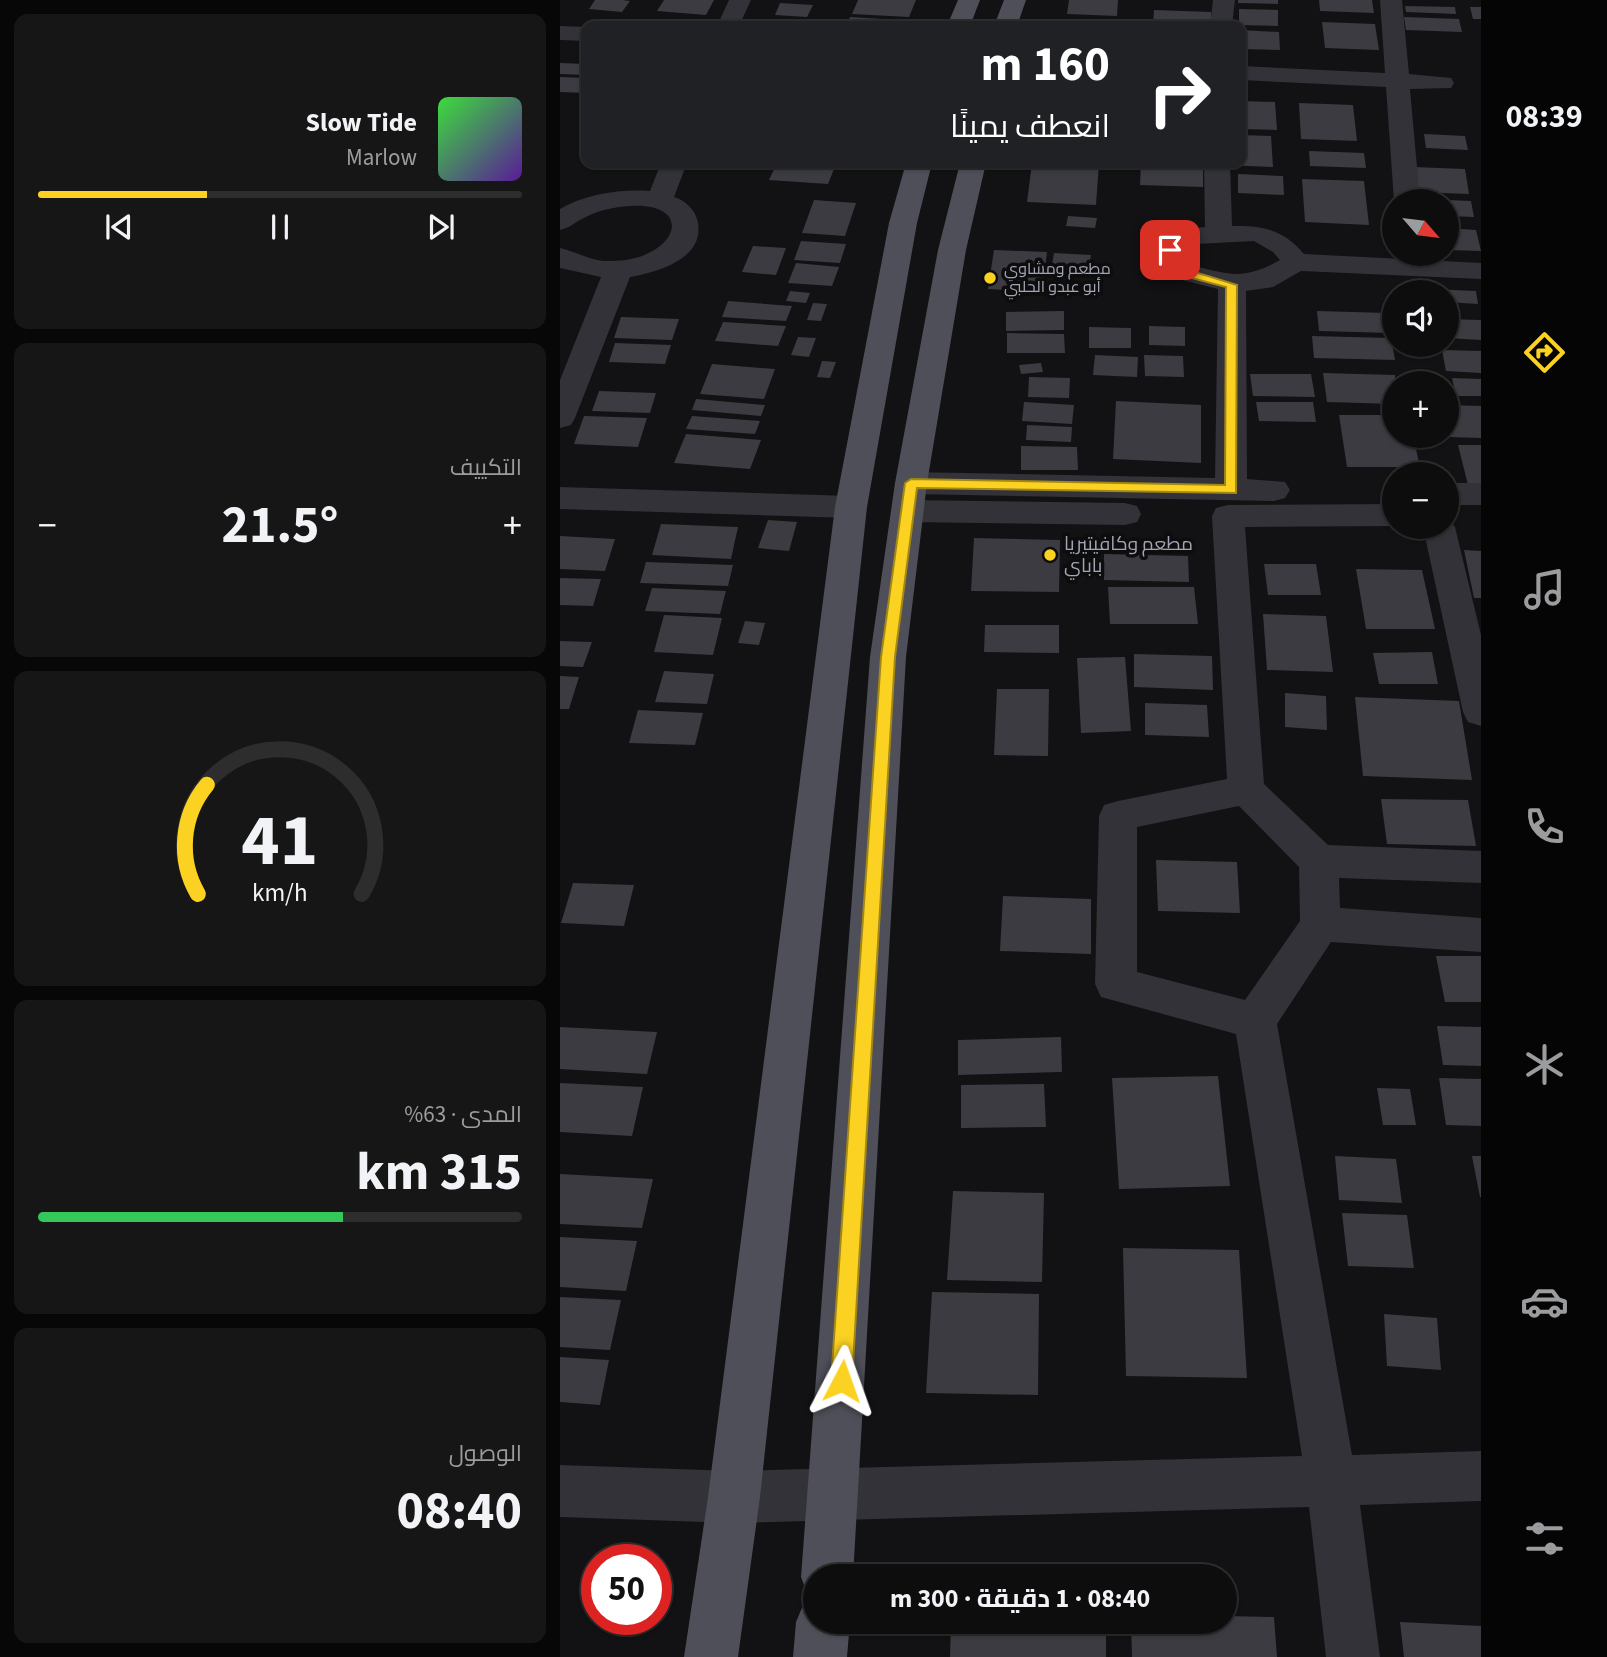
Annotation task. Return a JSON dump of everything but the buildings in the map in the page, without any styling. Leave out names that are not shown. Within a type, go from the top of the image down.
[{"type":"main road","points":[[961,21],[969,0]]},
{"type":"main road","points":[[1008,21],[1015,0]]},
{"type":"main road","points":[[711,1657],[734,1497],[851,506],[903,223],[918,168]]},
{"type":"main road","points":[[828,1564],[888,657],[909,497],[952,250],[972,168]]},
{"type":"main road","points":[[820,1657],[822,1634]]},
{"type":"street","points":[[730,21],[740,0]]},
{"type":"street","points":[[1222,21],[1224,0]]},
{"type":"street","points":[[1391,0],[1406,189]]},
{"type":"street","points":[[1246,73],[1443,83]]},
{"type":"street","points":[[659,201],[672,168]]},
{"type":"street","points":[[1217,168],[1219,234]]},
{"type":"street","points":[[560,256],[580,268],[618,271],[658,260],[673,251],[682,240],[686,228],[682,217],[673,208],[659,201],[617,197],[576,209],[561,220]]},
{"type":"street","points":[[1296,262],[1283,246],[1259,233],[1189,236],[1170,250],[1184,272],[1232,285],[1263,281],[1296,262],[1382,261]]},
{"type":"street","points":[[1446,266],[1481,271]]},
{"type":"street","points":[[560,418],[618,271]]},
{"type":"street","points":[[1232,285],[1230,503],[1246,790],[1319,861],[1481,867]]},
{"type":"street","points":[[1230,503],[1382,494]]},
{"type":"street","points":[[1459,494],[1481,494]]},
{"type":"street","points":[[909,497],[1230,503],[1382,514]]},
{"type":"street","points":[[560,498],[851,506]]},
{"type":"street","points":[[1459,514],[1481,514]]},
{"type":"street","points":[[1442,539],[1481,712]]},
{"type":"street","points":[[1246,790],[1118,816],[1116,984],[1255,1021]]},
{"type":"street","points":[[1319,861],[1320,924],[1255,1021],[1331,1481],[1353,1657]]},
{"type":"street","points":[[1320,924],[1481,935]]},
{"type":"street","points":[[560,1491],[734,1497],[834,1492],[1481,1476]]},
{"type":"place","name":"مطعم ومشاوي أبو عبدو الحلبي","points":[[990,278]]},
{"type":"place","name":"مطعم وكافيتيريا باباي","points":[[1050,555]]},
{"type":"route","points":[[842,1381],[888,657],[911,483],[1231,489],[1232,285],[1184,272],[1170,250]]}]
